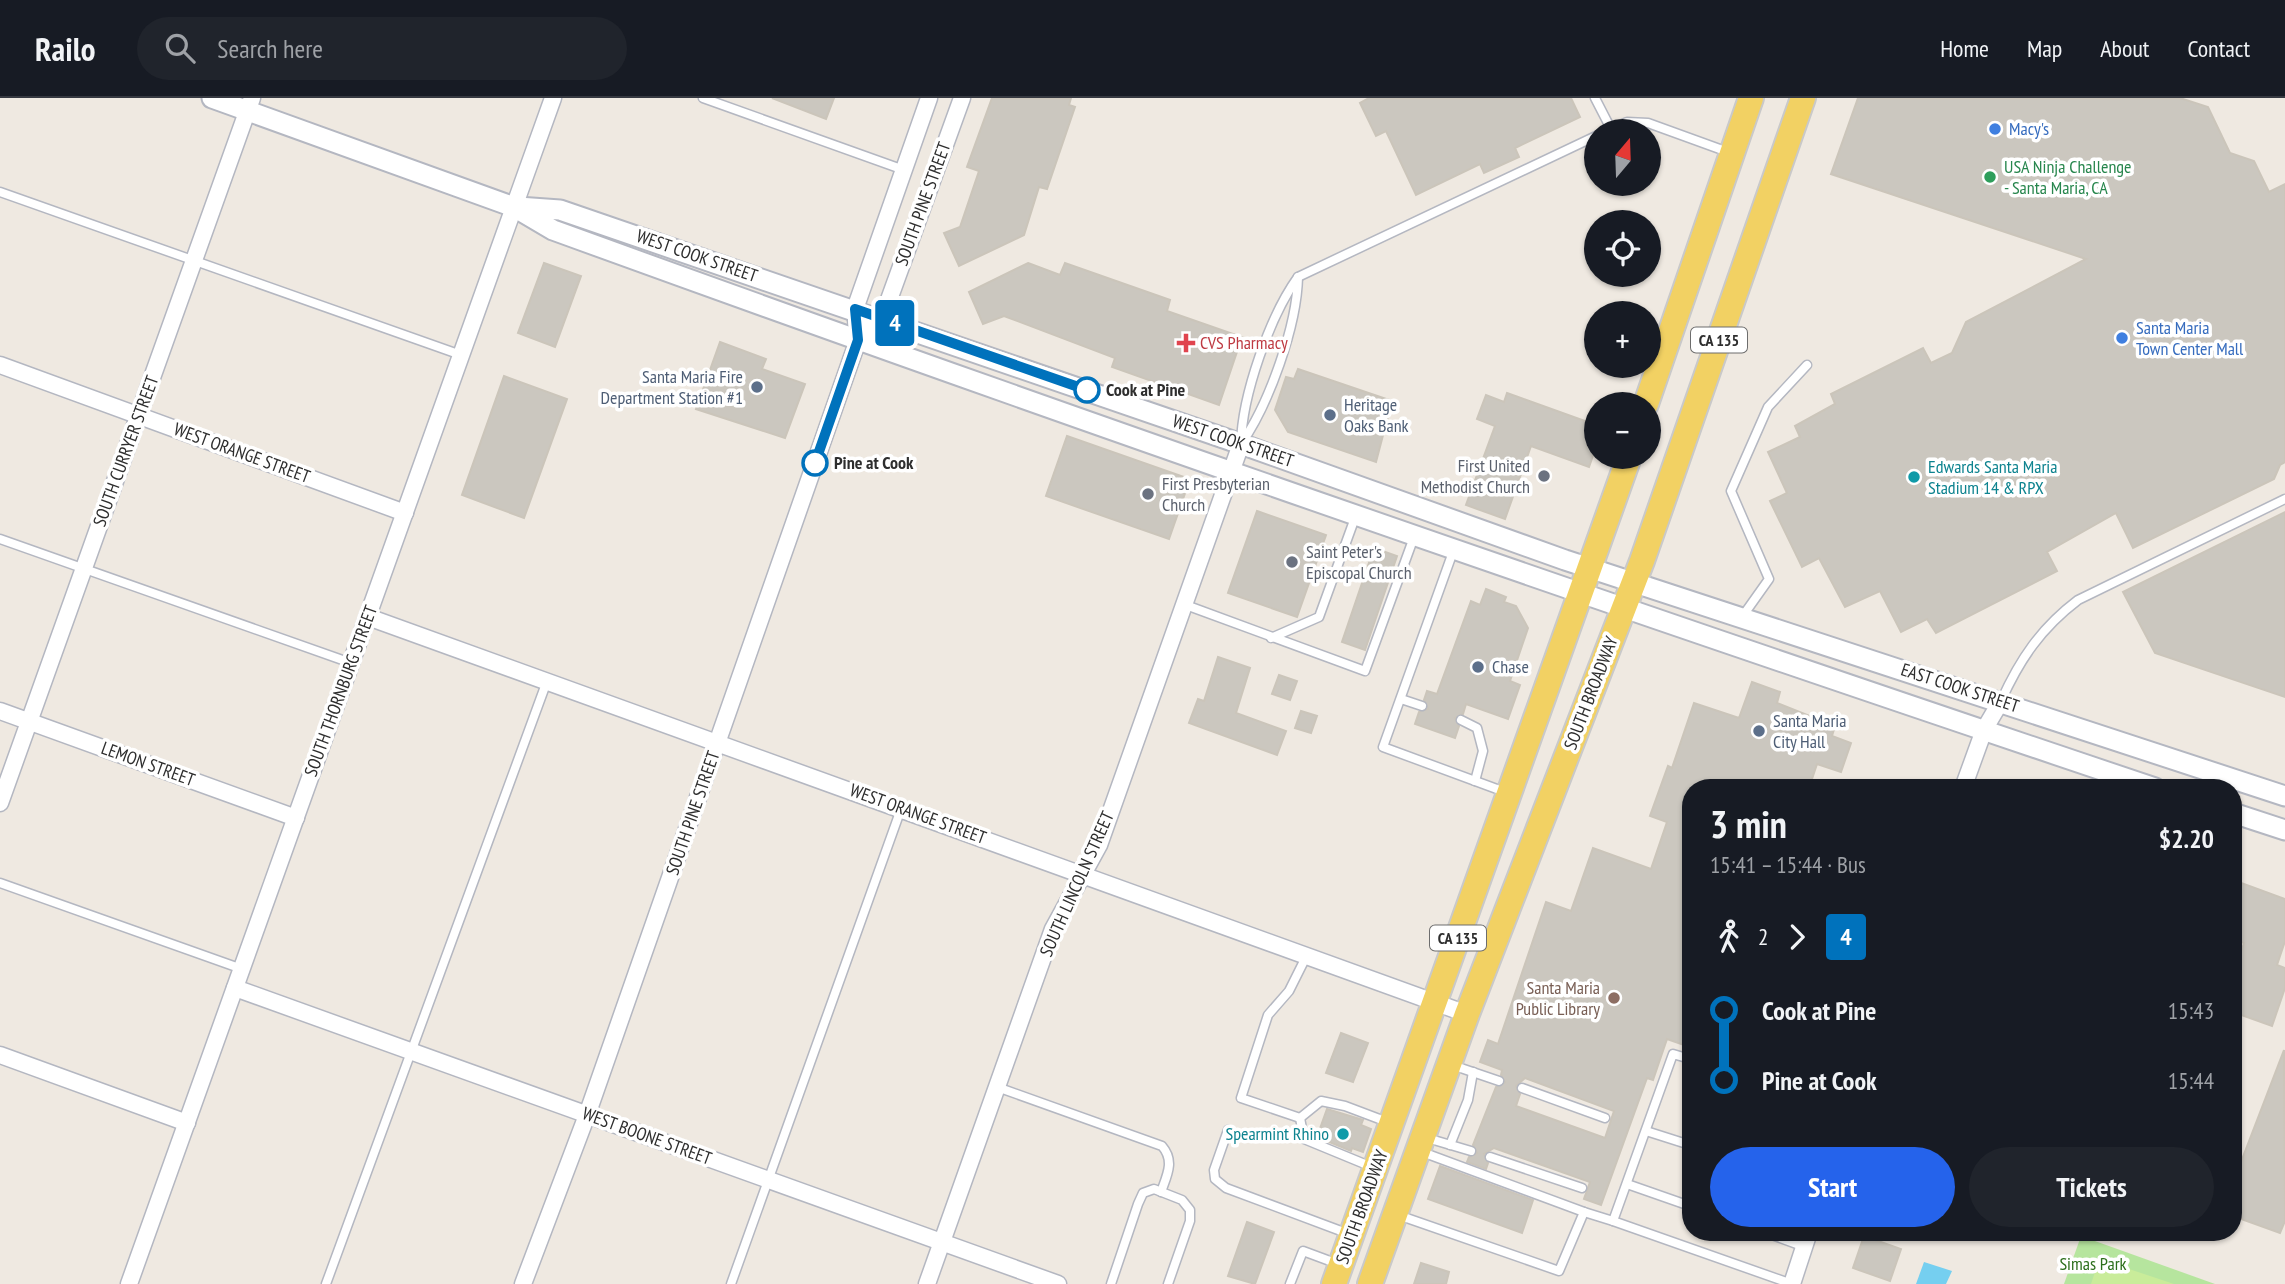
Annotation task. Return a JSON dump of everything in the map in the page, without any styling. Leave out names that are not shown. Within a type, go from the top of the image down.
[{"type":"main road","name":"CA 135","points":[[1650,392],[1751,98]]},
{"type":"main road","name":"SOUTH BROADWAY","points":[[1370,1284],[1468,1014],[1634,583],[1803,98]]},
{"type":"main road","name":"SOUTH BROADWAY","points":[[1338,1274],[1625,469]]},
{"type":"street","name":"WEST COOK STREET","points":[[212,98],[249,104],[514,207],[552,230],[1229,472],[1582,593]]},
{"type":"street","name":"SOUTH THORNBURG STREET","points":[[129,1284],[553,98]]},
{"type":"street","name":"SOUTH PINE STREET","points":[[523,1284],[587,1115],[858,340],[855,309],[929,98]]},
{"type":"street","name":"SOUTH PINE STREET","points":[[858,340],[882,319],[962,98]]},
{"type":"street","name":"SOUTH CURRYER STREET","points":[[0,803],[249,104]]},
{"type":"street","name":"WEST COOK STREET","points":[[514,207],[561,210],[855,309],[1634,583]]},
{"type":"street","name":"WEST ORANGE STREET","points":[[0,365],[405,513]]},
{"type":"street","name":"SOUTH LINCOLN STREET","points":[[927,1284],[1053,929],[1099,845],[1241,444]]},
{"type":"street","name":"EAST COOK STREET","points":[[1634,583],[2234,779]]},
{"type":"street","name":"EAST COOK STREET","points":[[1582,593],[2128,779]]},
{"type":"street","name":"WEST ORANGE STREET","points":[[368,617],[1085,873],[1468,1014]]},
{"type":"street","points":[[1966,779],[1984,730],[2001,701]]},
{"type":"street","name":"LEMON STREET","points":[[0,711],[296,818]]},
{"type":"street","name":"EAST COOK STREET","points":[[2242,782],[2285,796]]},
{"type":"street","points":[[2242,816],[2285,830]]},
{"type":"street","name":"WEST BOONE STREET","points":[[235,988],[1058,1284]]},
{"type":"street","points":[[0,1055],[187,1123]]},
{"type":"street","points":[[1792,1284],[1806,1241]]},
{"type":"lane","points":[[703,98],[904,170]]},
{"type":"lane","points":[[1595,98],[1604,119]]},
{"type":"lane","points":[[1661,128],[1731,153]]},
{"type":"lane","points":[[1241,444],[1241,415],[1281,302],[1298,277],[1584,142]]},
{"type":"lane","points":[[0,192],[461,355]]},
{"type":"lane","points":[[1241,444],[1258,419],[1298,306],[1298,277]]},
{"type":"lane","points":[[1742,617],[1769,579],[1731,491],[1768,407],[1807,365]]},
{"type":"lane","points":[[2001,701],[2028,648],[2055,617],[2078,600],[2285,499]]},
{"type":"lane","points":[[1271,638],[1319,617],[1356,515]]},
{"type":"lane","points":[[1183,604],[1365,671],[1415,536]]},
{"type":"lane","points":[[0,539],[351,663]]},
{"type":"lane","points":[[1454,549],[1384,747],[1510,794]]},
{"type":"lane","points":[[326,1284],[547,681]]},
{"type":"lane","points":[[1401,699],[1422,706]]},
{"type":"lane","points":[[1461,720],[1477,728],[1483,751],[1475,781]]},
{"type":"lane","points":[[731,1284],[901,808]]},
{"type":"lane","points":[[0,883],[242,969]]},
{"type":"lane","points":[[1300,1118],[1241,1098],[1268,1015],[1289,991],[1307,955]]},
{"type":"lane","points":[[1614,1222],[1673,1054],[1682,1057]]},
{"type":"lane","points":[[1449,1065],[1499,1080]]},
{"type":"lane","points":[[1450,1145],[1468,1100],[1473,1072]]},
{"type":"lane","points":[[998,1087],[1162,1146],[1168,1153],[1170,1166],[1161,1192]]},
{"type":"lane","points":[[1522,1088],[1605,1118]]},
{"type":"lane","points":[[1300,1118],[1321,1101],[1345,1106],[1392,1124]]},
{"type":"lane","points":[[1300,1118],[1304,1139],[1376,1168]]},
{"type":"lane","points":[[1228,1130],[1214,1170],[1216,1179],[1226,1188],[1352,1235]]},
{"type":"lane","points":[[1646,1131],[1682,1142]]},
{"type":"lane","points":[[1421,1144],[1450,1145],[1471,1151]]},
{"type":"lane","points":[[1421,1144],[1584,1212],[1792,1284]]},
{"type":"lane","points":[[1490,1157],[1582,1188]]},
{"type":"lane","points":[[1627,1184],[1682,1203]]},
{"type":"lane","points":[[1111,1284],[1143,1193],[1154,1189],[1182,1200],[1190,1210],[1190,1221],[1168,1284]]},
{"type":"lane","points":[[1395,1214],[1559,1271],[1584,1212]]},
{"type":"lane","points":[[1290,1284],[1303,1251],[1338,1274]]},
{"type":"green space","name":"Simas Park","points":[[2079,1241],[2095,1241],[2215,1284],[2064,1284]]},
{"type":"green space","points":[[2108,1262],[2174,1284],[2091,1284],[2097,1266]]},
{"type":"water","points":[[1924,1262],[1952,1271],[1946,1284],[1916,1284]]},
{"type":"building","points":[[772,98],[834,98],[826,119]]},
{"type":"building","points":[[992,98],[1071,98],[1069,105],[1075,107],[1047,189],[1039,187],[1024,235],[959,266],[944,233],[960,227],[979,171],[967,167]]},
{"type":"building","points":[[1369,98],[1571,98],[1580,117],[1515,148],[1519,157],[1484,173],[1480,164],[1416,195],[1386,131],[1376,136],[1360,103]]},
{"type":"building","points":[[1858,98],[2180,98],[2208,107],[2230,153],[2254,161],[2269,192],[2285,184],[2285,462],[2280,465],[2274,479],[2133,548],[2116,513],[2047,552],[2057,571],[1936,633],[1927,619],[1901,632],[1880,591],[1845,607],[1819,558],[1802,567],[1770,501],[1787,493],[1768,452],[1800,437],[1795,426],[1835,404],[1831,394],[1923,348],[1931,363],[1952,353],[1966,322],[2086,259],[1831,174]]},
{"type":"building","points":[[544,263],[581,276],[555,347],[518,333]]},
{"type":"building","points":[[1028,263],[1060,275],[1065,263],[1170,300],[1167,311],[1242,337],[1219,405],[1112,367],[1115,358],[1004,316],[983,324],[969,292]]},
{"type":"building","points":[[720,342],[766,359],[762,369],[805,384],[785,438],[696,409]]},
{"type":"building","points":[[1298,369],[1392,401],[1376,462],[1288,432],[1275,410],[1286,377],[1294,379]]},
{"type":"building","points":[[504,376],[567,399],[524,518],[462,495]]},
{"type":"building","points":[[1507,393],[1584,421],[1584,465],[1531,446],[1505,519],[1466,505],[1495,426],[1477,419],[1486,395],[1504,402]]},
{"type":"building","points":[[1067,436],[1190,479],[1169,539],[1046,496]]},
{"type":"building","name":"Saint Peter's Episcopal Church","points":[[1257,511],[1326,535],[1297,617],[1228,593]]},
{"type":"building","points":[[2285,512],[2285,697],[2155,653],[2123,592]]},
{"type":"building","points":[[1374,548],[1397,556],[1365,650],[1342,642]]},
{"type":"building","points":[[1486,589],[1506,597],[1504,602],[1516,606],[1528,628],[1510,681],[1520,685],[1508,719],[1466,704],[1463,714],[1455,718],[1459,726],[1455,738],[1415,724],[1419,712],[1428,709],[1424,700],[1427,691],[1437,694],[1471,601],[1480,605]]},
{"type":"building","points":[[1218,657],[1250,668],[1236,713],[1286,731],[1277,755],[1189,723],[1198,699],[1204,701]]},
{"type":"building","points":[[1279,675],[1297,681],[1290,700],[1272,694]]},
{"type":"building","points":[[1752,682],[1780,692],[1777,703],[1835,726],[1832,736],[1851,743],[1841,772],[1817,764],[1812,779],[1682,779],[1682,1044],[1667,1039],[1653,1080],[1647,1078],[1601,1205],[1584,1199],[1590,1182],[1494,1148],[1484,1154],[1488,1163],[1486,1169],[1467,1162],[1469,1157],[1477,1153],[1473,1145],[1496,1087],[1505,1082],[1501,1075],[1502,1070],[1480,1062],[1488,1040],[1498,1044],[1546,902],[1571,911],[1593,848],[1651,869],[1667,822],[1650,816],[1668,766],[1672,768],[1694,703],[1739,718]],"holes":[[[1525,1078],[1614,1111],[1605,1138],[1516,1106],[1520,1094],[1516,1086]]]},
{"type":"building","points":[[1301,711],[1317,716],[1311,733],[1295,728]]},
{"type":"building","points":[[2242,883],[2285,899],[2285,941],[2277,965],[2285,968],[2285,988],[2272,1026],[2242,1015]]},
{"type":"building","points":[[1341,1033],[1368,1043],[1353,1082],[1326,1073]]},
{"type":"building","points":[[2284,1050],[2285,1221],[2280,1233],[2242,1219],[2242,1160]]},
{"type":"building","name":"Spearmint Rhino","points":[[1327,1109],[1363,1120],[1361,1125],[1371,1129],[1363,1152],[1352,1148],[1351,1151],[1317,1137]]},
{"type":"building","points":[[1440,1166],[1533,1200],[1522,1233],[1428,1199]]},
{"type":"building","points":[[1247,1222],[1274,1232],[1255,1284],[1228,1276]]},
{"type":"building","points":[[1862,1241],[1878,1241],[1901,1249],[1890,1281],[1853,1268]]},
{"type":"building","points":[[1421,1263],[1449,1272],[1446,1284],[1414,1284]]},
{"type":"bus line","name":"4","points":[[815,463],[858,340],[855,309],[1087,390]]},
{"type":"place","name":"Macy's","points":[[1995,129]]},
{"type":"place","name":"USA Ninja Challenge - Santa Maria, CA","points":[[1990,177]]},
{"type":"place","name":"Santa Maria Town Center Mall","points":[[2122,338]]},
{"type":"place","name":"CVS Pharmacy","points":[[1186,343]]},
{"type":"place","name":"Santa Maria Fire Department Station #1","points":[[757,387]]},
{"type":"place","name":"Cook at Pine","points":[[1087,390]]},
{"type":"place","name":"Heritage Oaks Bank","points":[[1330,415]]},
{"type":"place","name":"Pine at Cook","points":[[815,463]]},
{"type":"place","name":"First United Methodist Church","points":[[1544,476]]},
{"type":"place","name":"Edwards Santa Maria Stadium 14 & RPX","points":[[1914,477]]},
{"type":"place","name":"First Presbyterian Church","points":[[1148,494]]},
{"type":"place","name":"Saint Peter's Episcopal Church","points":[[1292,562]]},
{"type":"place","name":"Chase","points":[[1478,667]]},
{"type":"place","name":"Santa Maria City Hall","points":[[1759,731]]},
{"type":"place","name":"Santa Maria Public Library","points":[[1614,998]]},
{"type":"place","name":"Spearmint Rhino","points":[[1343,1134]]}]
